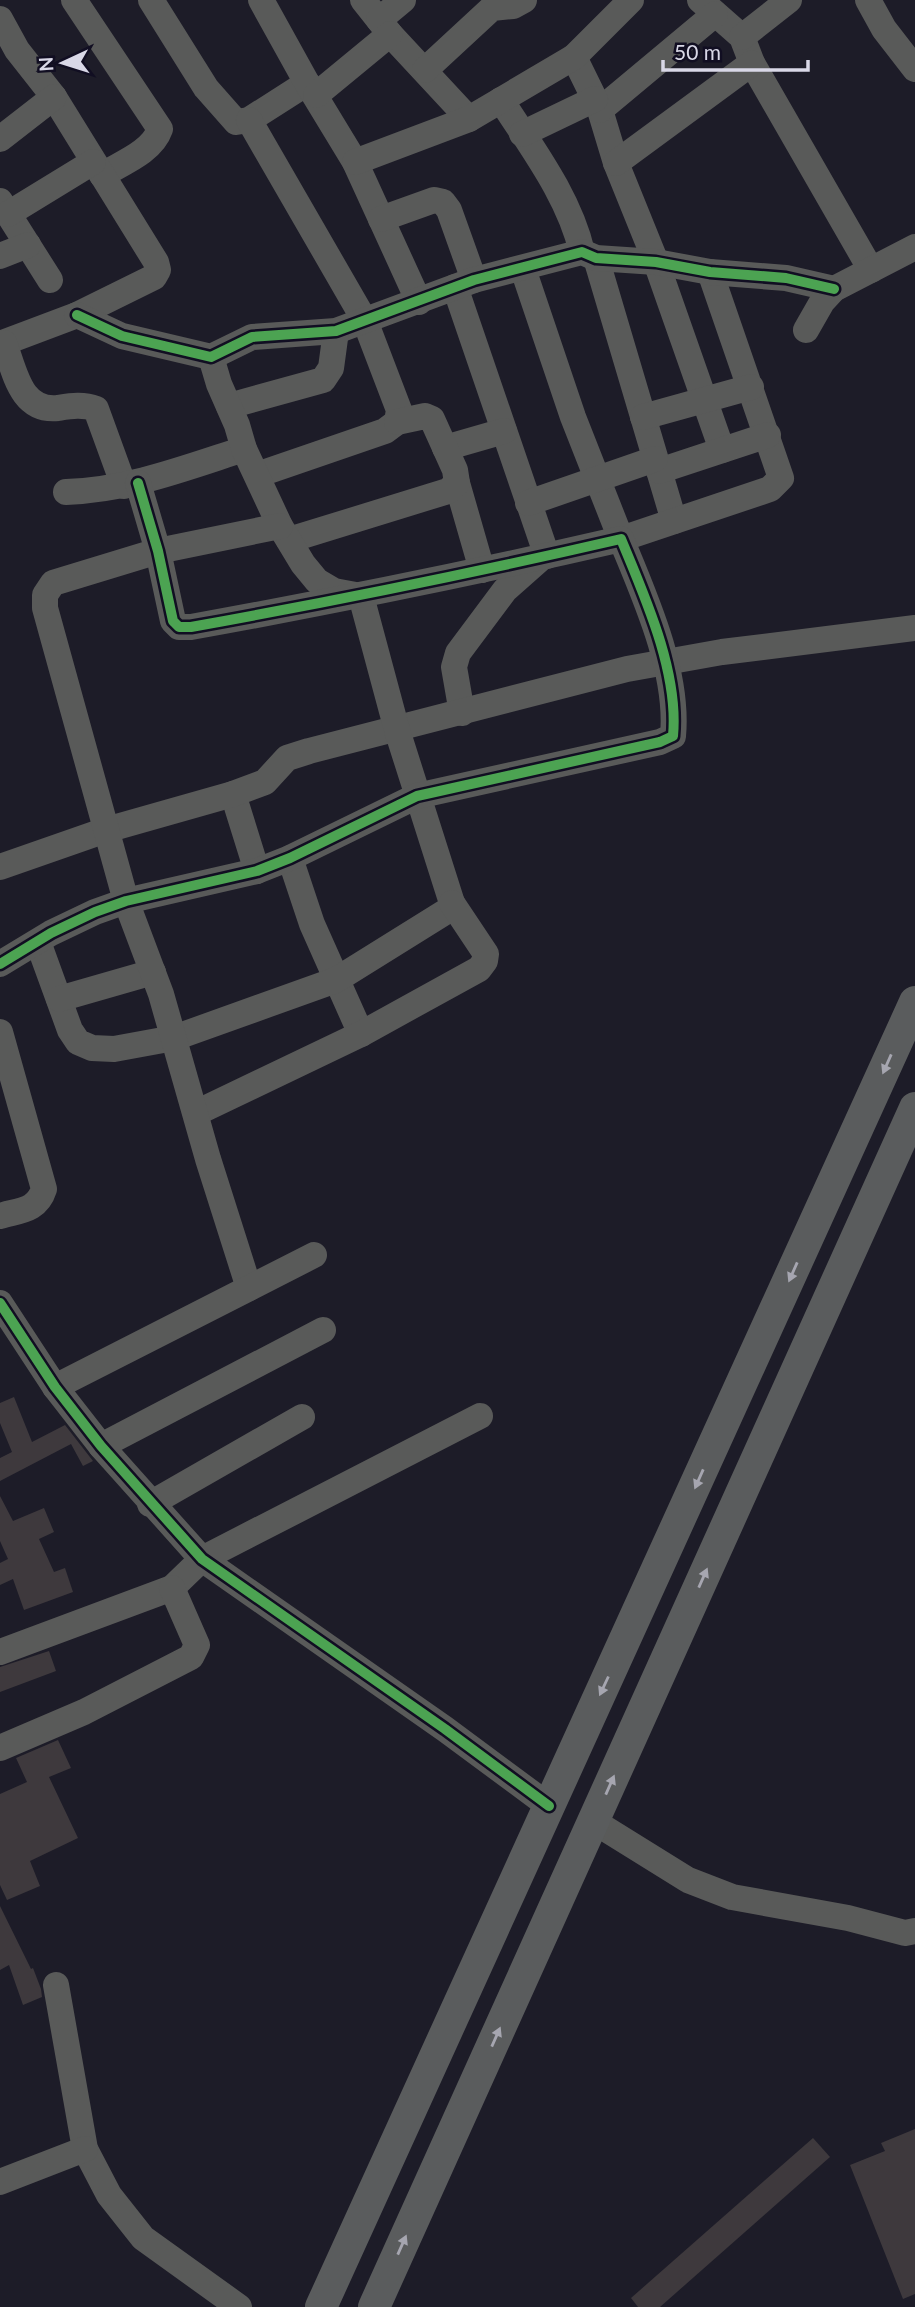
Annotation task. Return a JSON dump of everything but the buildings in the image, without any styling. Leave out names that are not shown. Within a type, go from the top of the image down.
[{"type":"main road","points":[[321,2307],[915,1002]]},
{"type":"main road","points":[[374,2307],[915,1108]]},
{"type":"street","points":[[50,280],[4,207],[149,147],[157,139],[160,130],[74,0]]},
{"type":"street","points":[[151,0],[215,101],[236,122],[248,120],[311,89],[377,18],[403,0]]},
{"type":"street","points":[[261,0],[355,162],[419,302]]},
{"type":"street","points":[[355,162],[469,119],[574,58],[631,0]]},
{"type":"street","points":[[741,37],[789,0]]},
{"type":"street","points":[[868,0],[884,29],[915,69]]},
{"type":"street","points":[[425,70],[492,8],[515,2]]},
{"type":"street","points":[[523,134],[597,104],[708,7],[741,37],[752,63],[871,270]]},
{"type":"street","points":[[377,18],[469,119]]},
{"type":"street","points":[[0,19],[8,57],[54,97],[156,262],[158,270],[154,277],[77,315],[2,344],[25,395],[33,404],[44,409],[87,405],[96,409],[158,551],[173,621],[179,627],[361,596],[395,586],[621,539],[770,489],[781,478],[710,272]]},
{"type":"street","points":[[574,58],[597,104],[616,163],[656,262],[722,450]]},
{"type":"street","points":[[616,163],[752,63]]},
{"type":"street","points":[[0,139],[54,97]]},
{"type":"street","points":[[500,100],[575,224],[589,255],[643,417],[674,521]]},
{"type":"street","points":[[248,120],[365,321],[399,410],[397,422]]},
{"type":"street","points":[[381,219],[434,200],[443,202],[449,210],[465,284],[504,431],[545,556]]},
{"type":"street","points":[[0,256],[28,245]]},
{"type":"street","points":[[806,330],[822,302],[834,289],[915,247]]},
{"type":"street","points":[[77,315],[122,336],[211,357],[252,337],[336,331],[465,284],[523,269],[548,259],[589,255],[656,262],[710,272],[786,278],[834,289]]},
{"type":"street","points":[[0,964],[94,912],[127,901],[257,871],[290,858],[417,796],[673,736],[674,722],[666,662],[637,578],[596,480],[523,269]]},
{"type":"street","points":[[229,406],[323,380],[331,368],[336,331]]},
{"type":"street","points":[[211,357],[244,449],[303,564],[317,581],[334,591],[361,596]]},
{"type":"street","points":[[643,417],[751,387]]},
{"type":"street","points":[[257,475],[385,431],[397,422],[425,416],[432,419],[455,470],[482,570]]},
{"type":"street","points":[[445,448],[504,431]]},
{"type":"street","points":[[528,503],[596,480],[722,450],[768,435]]},
{"type":"street","points":[[66,492],[99,491],[131,484],[244,449]]},
{"type":"street","points":[[249,1288],[208,1159],[174,1038],[127,901],[106,830],[45,608],[45,595],[52,583],[158,551],[285,533],[448,491],[457,483]]},
{"type":"street","points":[[461,713],[454,667],[458,653],[505,590],[545,556]]},
{"type":"street","points":[[196,1113],[361,1034],[479,969],[485,961],[486,954],[452,904],[397,730],[361,596]]},
{"type":"street","points":[[0,867],[106,830],[233,794],[265,782],[287,758],[627,669],[722,652],[915,628]]},
{"type":"street","points":[[233,794],[257,871]]},
{"type":"street","points":[[290,858],[312,924],[361,1034]]},
{"type":"street","points":[[38,942],[70,1030],[78,1042],[92,1048],[114,1049],[174,1038],[336,980],[450,909],[452,904]]},
{"type":"street","points":[[58,999],[153,972]]},
{"type":"street","points":[[0,1032],[44,1189],[40,1200],[31,1207],[0,1216]]},
{"type":"street","points":[[55,1387],[314,1255]]},
{"type":"street","points":[[0,1303],[55,1387],[101,1446],[150,1504],[202,1559],[549,1806]]},
{"type":"street","points":[[101,1446],[323,1330]]},
{"type":"street","points":[[0,1652],[172,1588],[202,1559],[480,1416]]},
{"type":"street","points":[[150,1504],[302,1417]]},
{"type":"street","points":[[0,1748],[84,1712],[191,1657],[197,1644],[172,1588]]},
{"type":"street","points":[[593,1821],[688,1880],[732,1898],[848,1918],[905,1933],[915,1931]]},
{"type":"street","points":[[55,1985],[85,2149],[109,2195],[143,2238],[239,2307]]},
{"type":"street","points":[[0,2182],[85,2149]]},
{"type":"cycle path","points":[[77,315],[122,336],[211,357],[252,337],[336,331],[474,280],[582,252],[596,258],[656,262],[710,272],[786,278],[834,289]]},
{"type":"cycle path","points":[[0,964],[51,933],[95,912],[126,901],[257,871],[290,858],[417,796],[660,742],[673,736],[671,686],[666,661],[650,610],[621,539],[353,596],[191,627],[179,627],[173,621],[158,551],[138,483]]},
{"type":"cycle path","points":[[0,1303],[55,1387],[101,1446],[202,1559],[445,1729],[549,1806]]}]
